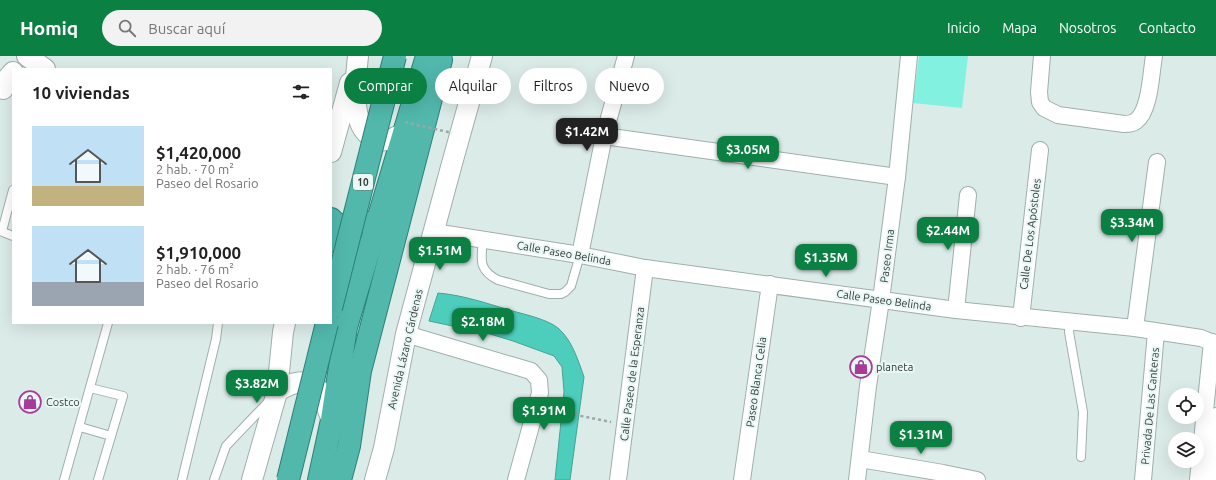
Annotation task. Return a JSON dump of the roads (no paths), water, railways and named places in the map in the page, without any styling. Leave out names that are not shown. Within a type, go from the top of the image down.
[{"type":"highway","name":"10","points":[[332,304],[395,56]]},
{"type":"highway","points":[[288,480],[337,325],[363,271],[427,56]]},
{"type":"highway","points":[[340,480],[349,446],[360,371],[442,56]]},
{"type":"highway","points":[[363,271],[355,250],[336,230],[382,205]]},
{"type":"highway","points":[[319,480],[332,420],[337,325],[332,278]]},
{"type":"street","points":[[27,56],[44,68]]},
{"type":"street","points":[[357,56],[356,106],[362,128],[372,138],[379,140],[393,139],[405,127]]},
{"type":"street","points":[[332,148],[357,56]]},
{"type":"street","name":"Avenida Lázaro Cárdenas","points":[[375,480],[384,448],[406,334],[482,56]]},
{"type":"street","points":[[580,256],[604,136],[626,56]]},
{"type":"street","name":"Paseo Irma","points":[[857,480],[868,386],[897,177],[909,56]]},
{"type":"street","points":[[1042,56],[1039,92],[1040,102],[1044,108],[1058,115],[1124,124],[1132,123],[1137,120],[1144,109],[1154,56]]},
{"type":"street","points":[[21,68],[28,66],[34,68]]},
{"type":"street","points":[[604,136],[897,177]]},
{"type":"street","name":"Calle De Los Apóstoles","points":[[1021,318],[1040,150]]},
{"type":"street","points":[[1135,328],[1157,162]]},
{"type":"street","points":[[956,310],[968,194]]},
{"type":"street","name":"Calle Paseo Belinda","points":[[434,232],[645,268],[1021,318],[1135,328],[1201,338],[1214,343]]},
{"type":"street","name":"Calle Paseo de la Esperanza","points":[[618,480],[645,268]]},
{"type":"street","name":"Paseo Blanca Celia","points":[[742,480],[770,284]]},
{"type":"street","points":[[252,480],[278,392],[282,326]]},
{"type":"street","name":"Privada De Las Canteras","points":[[1143,480],[1156,332]]},
{"type":"street","points":[[406,334],[531,371],[539,380],[540,393],[516,480]]},
{"type":"street","points":[[1198,480],[1214,343]]},
{"type":"street","points":[[278,392],[288,385],[298,382],[312,384],[320,391],[332,420]]},
{"type":"street","points":[[1210,480],[1216,416]]},
{"type":"street","points":[[860,459],[943,476],[977,480]]},
{"type":"lane","points":[[12,204],[1,231],[12,236]]},
{"type":"lane","points":[[483,240],[481,258],[482,265],[491,276],[498,280],[549,294],[561,294],[569,289],[580,256]]},
{"type":"lane","points":[[1070,322],[1069,332],[1083,412],[1081,457]]},
{"type":"lane","points":[[66,480],[108,324]]},
{"type":"lane","points":[[182,480],[216,339],[218,324]]},
{"type":"lane","points":[[90,388],[123,396],[98,480]]},
{"type":"lane","points":[[214,480],[226,446],[278,392]]},
{"type":"lane","points":[[80,427],[111,436]]},
{"type":"place","name":"planeta","points":[[861,367]]},
{"type":"place","name":"Costco","points":[[30,402]]}]
